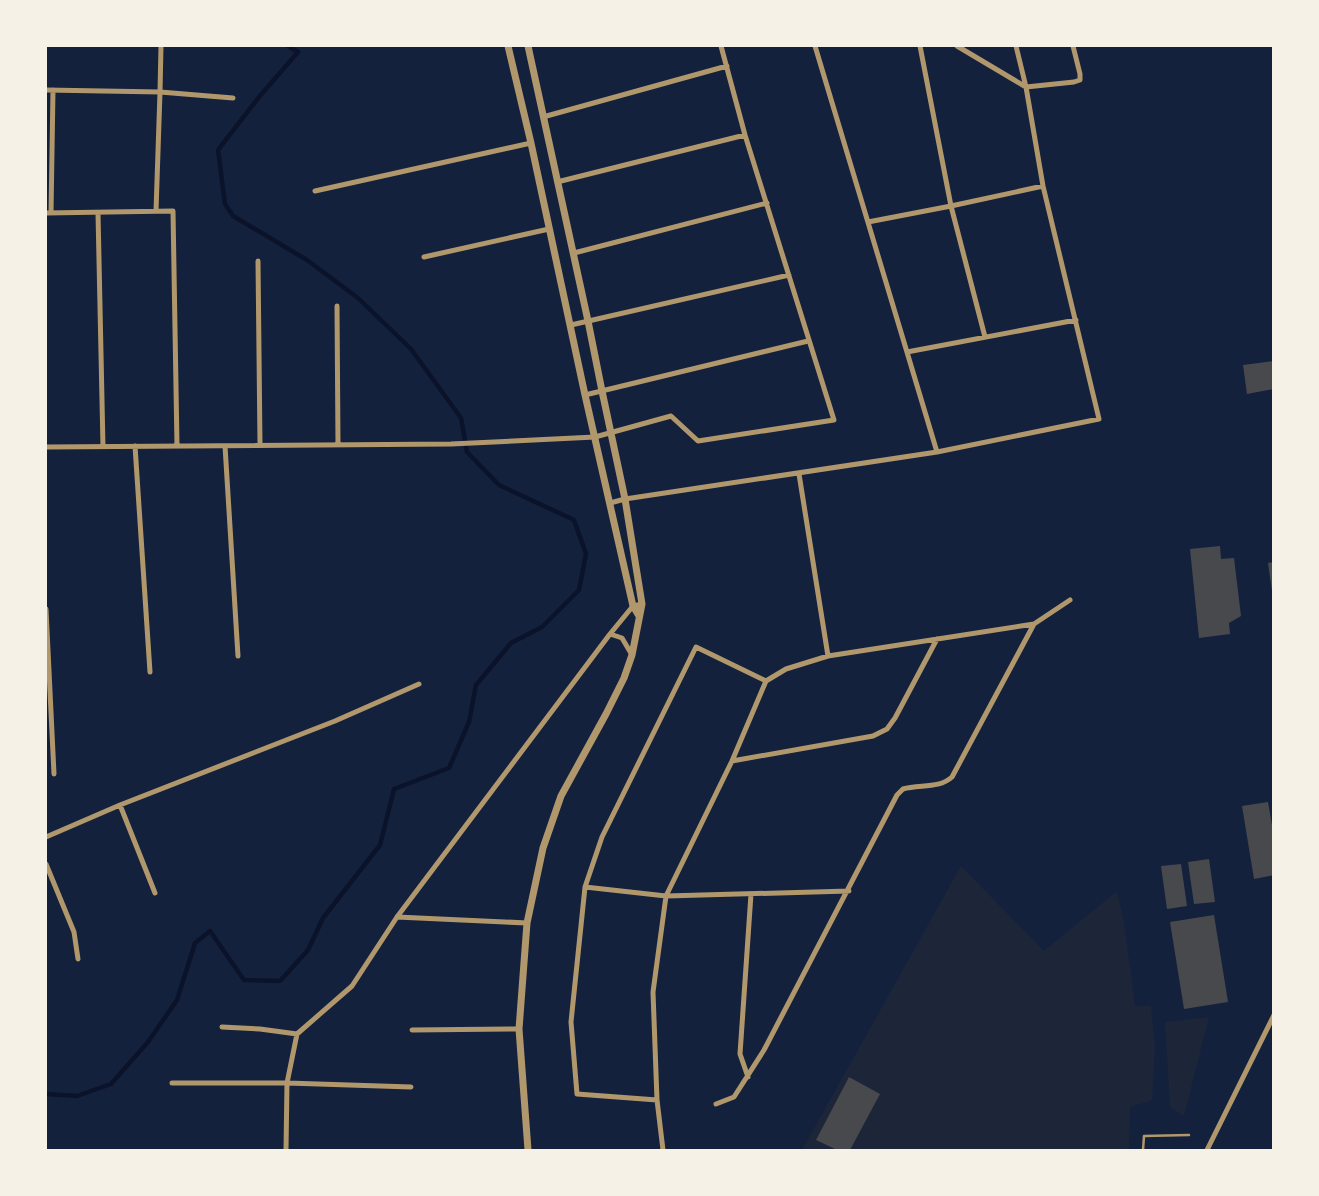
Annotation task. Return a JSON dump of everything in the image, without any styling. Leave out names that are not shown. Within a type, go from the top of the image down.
[{"type":"street","points":[[156,211],[161,46]]},
{"type":"street","points":[[510,46],[633,606],[640,617]]},
{"type":"street","points":[[528,46],[625,499],[642,604],[632,655],[607,714],[561,796],[543,848],[527,923],[519,1029],[528,1150]]},
{"type":"street","points":[[46,447],[451,444],[595,437],[671,416],[698,441],[834,420],[745,135],[721,46]]},
{"type":"street","points":[[815,46],[937,452]]},
{"type":"street","points":[[920,46],[951,206],[985,337]]},
{"type":"street","points":[[957,46],[1026,87],[1080,80],[1073,46]]},
{"type":"street","points":[[610,503],[937,452],[1099,419],[1042,186],[1026,87],[1016,46]]},
{"type":"street","points":[[543,117],[727,66]]},
{"type":"street","points":[[46,90],[160,92],[233,99]]},
{"type":"street","points":[[53,90],[48,213],[173,211],[177,446]]},
{"type":"street","points":[[557,182],[745,135]]},
{"type":"street","points":[[314,191],[531,143]]},
{"type":"street","points":[[868,222],[1042,186]]},
{"type":"street","points":[[574,253],[767,203]]},
{"type":"street","points":[[98,213],[103,447]]},
{"type":"street","points":[[424,257],[549,229]]},
{"type":"street","points":[[258,261],[260,445]]},
{"type":"street","points":[[571,325],[789,275]]},
{"type":"street","points":[[337,306],[338,444]]},
{"type":"street","points":[[907,352],[1076,320]]},
{"type":"street","points":[[585,395],[808,341]]},
{"type":"street","points":[[135,446],[150,672]]},
{"type":"street","points":[[225,446],[238,656]]},
{"type":"street","points":[[799,474],[828,656]]},
{"type":"street","points":[[663,1150],[657,1100],[653,992],[666,896],[732,761],[766,681],[786,669],[828,656],[1034,624],[1070,600]]},
{"type":"street","points":[[286,1150],[287,1083],[297,1034],[352,986],[397,917],[610,634],[633,606],[642,604]]},
{"type":"street","points":[[46,609],[54,774]]},
{"type":"street","points":[[716,1104],[734,1097],[764,1050],[897,795],[903,789],[939,784],[952,777],[1034,624]]},
{"type":"street","points":[[610,634],[622,638],[632,655]]},
{"type":"street","points":[[732,761],[873,736],[887,730],[937,639]]},
{"type":"street","points":[[657,1100],[577,1094],[571,1022],[585,887],[601,837],[696,647],[766,681]]},
{"type":"street","points":[[46,837],[120,805],[335,721],[419,684]]},
{"type":"street","points":[[120,805],[155,893]]},
{"type":"street","points":[[46,864],[74,932],[78,959]]},
{"type":"street","points":[[585,887],[666,896],[849,891]]},
{"type":"street","points":[[748,1077],[740,1054],[751,894]]},
{"type":"street","points":[[397,917],[527,923]]},
{"type":"street","points":[[1207,1150],[1273,1015]]},
{"type":"street","points":[[222,1027],[260,1028],[297,1034]]},
{"type":"street","points":[[411,1030],[519,1029]]},
{"type":"street","points":[[172,1083],[411,1087]]},
{"type":"lane","points":[[1143,1150],[1144,1136],[1189,1135]]},
{"type":"shaded area","points":[[961,866],[1044,951],[1117,891],[1135,1006],[1151,1006],[1155,1049],[1152,1100],[1130,1107],[1129,1150],[802,1150]]},
{"type":"shaded area","points":[[1209,1017],[1184,1116],[1170,1107],[1165,1022]]},
{"type":"building","points":[[1274,361],[1274,389],[1247,394],[1243,365]]},
{"type":"building","points":[[1220,546],[1221,559],[1234,558],[1241,616],[1229,623],[1230,634],[1199,638],[1190,549]]},
{"type":"building","points":[[1274,562],[1274,591],[1272,591],[1268,563]]},
{"type":"building","points":[[1268,802],[1274,837],[1274,875],[1254,879],[1242,806]]},
{"type":"building","points":[[1209,859],[1215,902],[1194,904],[1188,862]]},
{"type":"building","points":[[1181,864],[1187,906],[1167,909],[1161,866]]},
{"type":"building","points":[[1214,915],[1228,1002],[1184,1009],[1170,922]]},
{"type":"building","points":[[849,1077],[880,1094],[850,1150],[837,1150],[816,1140]]},
{"type":"waterway","points":[[46,1094],[77,1096],[111,1084],[148,1042],[177,1000],[195,943],[210,931],[244,980],[280,981],[308,950],[323,918],[380,845],[394,789],[449,768],[469,722],[476,685],[511,643],[542,627],[579,590],[586,554],[574,520],[499,485],[467,452],[461,418],[411,349],[358,298],[307,260],[233,216],[225,204],[218,150],[298,52],[288,46]]}]
